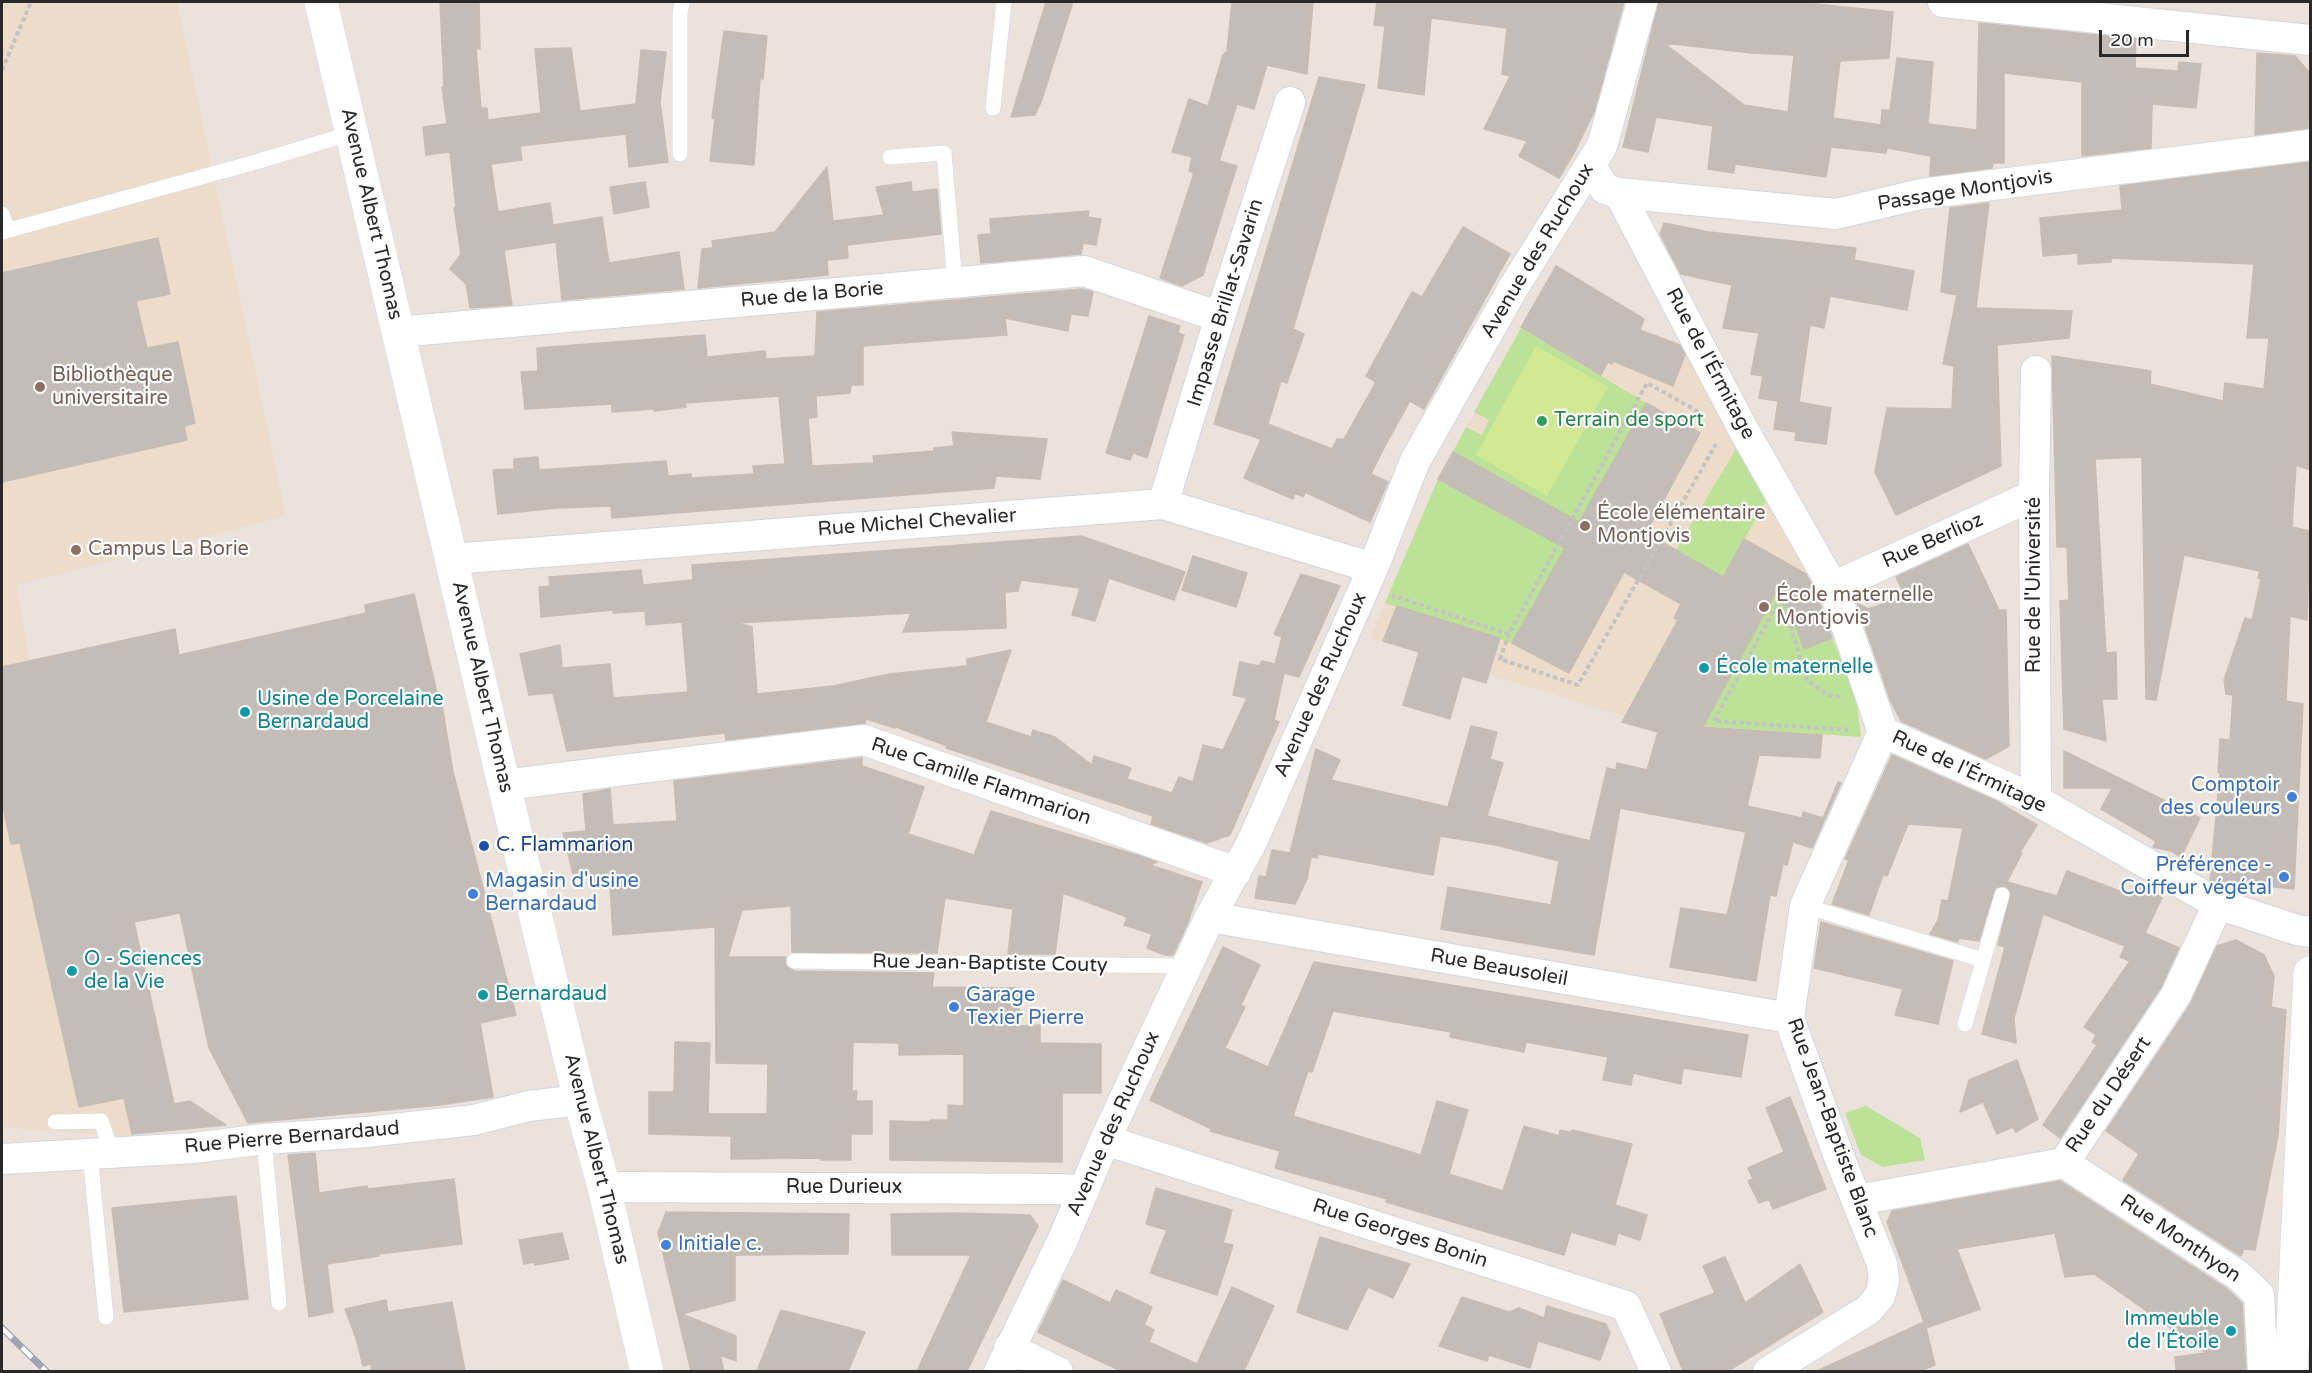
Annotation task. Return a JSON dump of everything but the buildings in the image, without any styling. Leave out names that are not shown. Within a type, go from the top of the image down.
[{"type":"street","name":"Avenue Albert Thomas","points":[[321,2],[504,785],[580,1100],[604,1187],[646,1371]]},
{"type":"street","name":"Avenue des Ruchoux","points":[[1004,1360],[1064,1237],[1186,966],[1210,917],[1251,844],[1373,568],[1415,461],[1512,290],[1602,146],[1642,2]]},
{"type":"street","points":[[1943,2],[2310,40]]},
{"type":"street","name":"Impasse Brillat-Savarin","points":[[1163,504],[1220,317],[1290,102]]},
{"type":"street","name":"Passage Montjovis","points":[[1619,193],[1836,214],[1921,194],[2310,145]]},
{"type":"street","name":"Rue de l'Érmitage","points":[[1591,166],[1605,189],[1619,193],[1733,431],[1833,587],[1858,694],[1883,732],[2036,800],[2218,904],[2297,930],[2310,932]]},
{"type":"street","name":"Rue de la Borie","points":[[398,332],[1084,271],[1220,317]]},
{"type":"street","name":"Rue de l'Université","points":[[2036,371],[2034,495],[2036,800]]},
{"type":"street","name":"Rue Berlioz","points":[[1833,587],[2034,495]]},
{"type":"street","name":"Rue Michel Chevalier","points":[[452,559],[1163,504],[1373,568]]},
{"type":"street","name":"Rue Jean-Baptiste Blanc","points":[[1768,1371],[1868,1310],[1880,1296],[1884,1280],[1882,1264],[1789,1018],[1805,906],[1883,732]]},
{"type":"street","name":"Rue Camille Flammarion","points":[[504,785],[864,740],[1236,872]]},
{"type":"street","name":"Rue du Désert","points":[[1857,1200],[2064,1163],[2176,995],[2218,904]]},
{"type":"street","name":"Rue Beausoleil","points":[[1210,917],[1789,1018]]},
{"type":"street","points":[[2291,1371],[2310,973]]},
{"type":"street","name":"Rue Pierre Bernardaud","points":[[2,1159],[194,1148],[264,1139],[368,1132],[474,1120],[529,1106],[580,1100]]},
{"type":"street","name":"Rue Georges Bonin","points":[[1106,1140],[1626,1306],[1656,1371]]},
{"type":"street","name":"Rue Monthyon","points":[[2064,1163],[2238,1275],[2259,1295],[2263,1370],[2265,1371]]},
{"type":"street","name":"Rue Durieux","points":[[604,1187],[1084,1191]]},
{"type":"street","points":[[1004,1360],[1058,1371]]},
{"type":"lane","points":[[680,154],[680,14],[682,2]]},
{"type":"lane","points":[[993,108],[1004,2]]},
{"type":"lane","points":[[2,214],[5,231],[256,162],[352,133]]},
{"type":"lane","points":[[890,157],[944,153],[955,283]]},
{"type":"lane","points":[[1965,1024],[2002,895]]},
{"type":"lane","points":[[1805,906],[1983,960]]},
{"type":"lane","name":"Rue Jean-Baptiste Couty","points":[[795,961],[1186,966]]},
{"type":"lane","points":[[56,1122],[100,1121],[106,1317]]},
{"type":"lane","points":[[264,1139],[279,1303]]},
{"type":"path","points":[[2,70],[31,2]]},
{"type":"path","points":[[1647,383],[1733,431],[1578,685],[1500,659],[1509,634],[1647,383]]},
{"type":"path","points":[[1394,597],[1509,634]]},
{"type":"path","points":[[1779,601],[1784,604],[1807,680],[1826,693],[1858,694],[1851,730],[1714,721],[1779,601]]},
{"type":"shaded area","name":"Campus La Borie","points":[[2,2],[177,2],[286,516],[16,585],[51,776],[133,1137],[2,1127]]},
{"type":"shaded area","name":"École élémentaire Montjovis","points":[[1521,328],[1601,375],[1613,361],[1673,385],[1686,353],[1813,586],[1856,696],[1861,737],[1644,722],[1370,638],[1438,479]]},
{"type":"green space","points":[[1521,328],[1646,403],[1512,643],[1385,603],[1438,479],[1549,505],[1453,452],[1466,427],[1482,435],[1489,420],[1474,412]]},
{"type":"green space","name":"Terrain de sport","points":[[1536,346],[1608,387],[1547,496],[1476,455]]},
{"type":"green space","points":[[1737,447],[1766,501],[1723,577],[1676,550]]},
{"type":"green space","points":[[1777,592],[1785,599],[1804,649],[1832,638],[1856,696],[1861,737],[1704,726]]},
{"type":"green space","points":[[1866,1106],[1920,1138],[1925,1160],[1883,1167],[1861,1155],[1845,1113]]},
{"type":"railway","points":[[2,1328],[47,1372]]},
{"type":"place","name":"Bibliothèque universitaire","points":[[40,387]]},
{"type":"place","name":"Terrain de sport","points":[[1542,421]]},
{"type":"place","name":"École élémentaire Montjovis","points":[[1585,526]]},
{"type":"place","name":"Campus La Borie","points":[[76,550]]},
{"type":"place","name":"École maternelle Montjovis","points":[[1764,607]]},
{"type":"place","name":"École maternelle","points":[[1704,668]]},
{"type":"place","name":"Usine de Porcelaine Bernardaud","points":[[245,712]]},
{"type":"place","name":"Comptoir des couleurs","points":[[2292,797]]},
{"type":"place","name":"C. Flammarion","points":[[484,846]]},
{"type":"place","name":"Préférence - Coiffeur végétal","points":[[2284,877]]},
{"type":"place","name":"Magasin d'usine Bernardaud","points":[[473,894]]},
{"type":"place","name":"O - Sciences de la Vie","points":[[72,971]]},
{"type":"place","name":"Bernardaud","points":[[483,995]]},
{"type":"place","name":"Garage Texier Pierre","points":[[954,1007]]},
{"type":"place","name":"Initiale c.","points":[[666,1245]]},
{"type":"place","name":"Immeuble de l'Étoile","points":[[2231,1331]]}]
